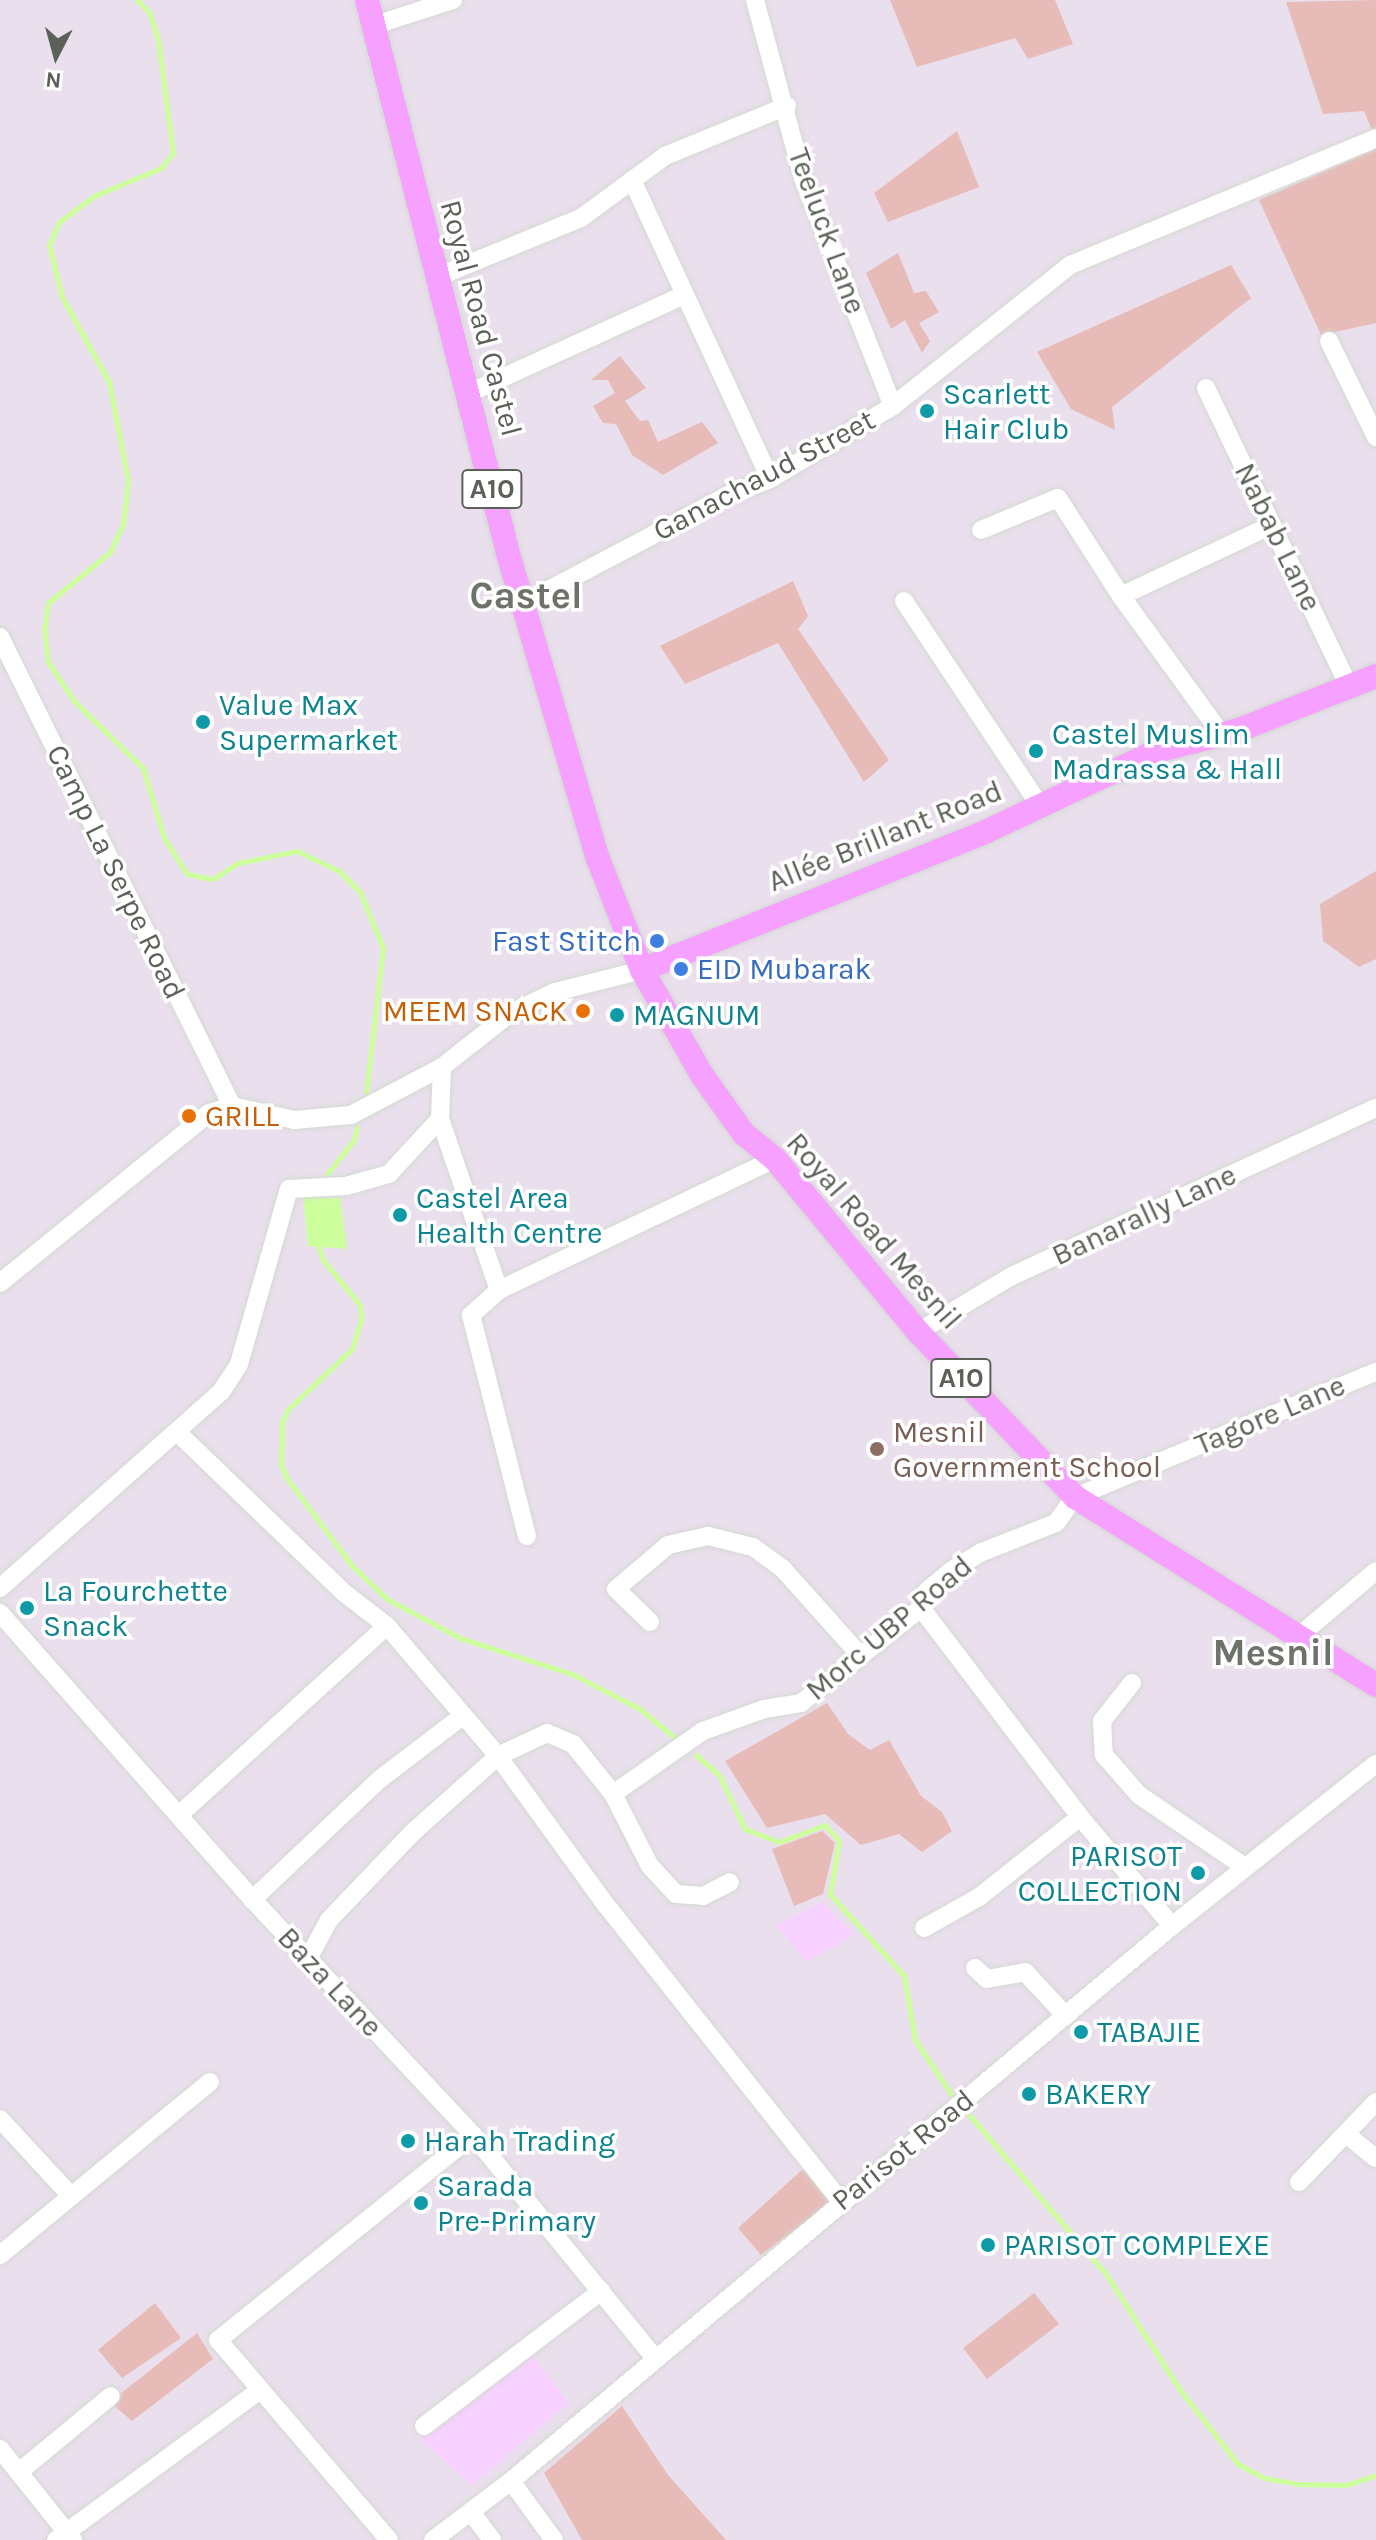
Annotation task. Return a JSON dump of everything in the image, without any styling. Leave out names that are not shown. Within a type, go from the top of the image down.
[{"type":"main road","name":"Royal Road Castel","points":[[367,0],[524,603],[598,859],[642,970]]},
{"type":"main road","name":"Allée Brillant Road","points":[[642,970],[1041,807],[1157,751],[1222,735],[1376,676]]},
{"type":"main road","name":"Royal Road Mesnil","points":[[642,970],[744,1134],[775,1159],[918,1332],[1075,1497],[1376,1685]]},
{"type":"street","points":[[375,25],[453,0]]},
{"type":"street","points":[[755,0],[787,106]]},
{"type":"street","name":"Teeluck Lane","points":[[437,277],[581,218],[665,156],[787,106],[803,178],[893,406]]},
{"type":"street","name":"Ganachaud Street","points":[[524,603],[729,495],[770,479],[893,406],[1070,265],[1376,138]]},
{"type":"street","points":[[632,180],[682,296],[770,479]]},
{"type":"street","points":[[469,393],[682,296]]},
{"type":"street","points":[[1329,341],[1376,437]]},
{"type":"street","name":"Nabab Lane","points":[[1206,388],[1349,687]]},
{"type":"street","points":[[981,530],[1058,498],[1121,596],[1222,735]]},
{"type":"street","points":[[1121,596],[1272,525]]},
{"type":"street","points":[[904,601],[1041,807]]},
{"type":"street","name":"Camp La Serpe Road","points":[[0,637],[232,1106]]},
{"type":"street","points":[[0,1283],[196,1120],[232,1106],[294,1120],[351,1115],[442,1067],[509,1014],[555,992],[642,970]]},
{"type":"street","points":[[442,1067],[440,1119],[499,1290]]},
{"type":"street","name":"Banarally Lane","points":[[918,1332],[1012,1276],[1376,1108]]},
{"type":"street","points":[[0,1588],[221,1392],[239,1364],[292,1187],[346,1186],[389,1174],[440,1119]]},
{"type":"street","points":[[527,1536],[471,1315],[499,1290],[775,1159]]},
{"type":"street","name":"Tagore Lane","points":[[1075,1497],[1376,1372]]},
{"type":"street","points":[[178,1433],[343,1592],[387,1626],[461,1717],[498,1756],[606,1905],[840,2200]]},
{"type":"street","name":"Morc UBP Road","points":[[613,1794],[703,1731],[764,1709],[801,1703],[859,1654],[921,1608],[927,1591],[951,1571],[982,1552],[1056,1523],[1075,1497]]},
{"type":"street","points":[[650,1622],[616,1589],[668,1545],[708,1536],[753,1547],[783,1569],[859,1654]]},
{"type":"street","points":[[1300,1635],[1376,1571]]},
{"type":"street","points":[[921,1608],[1080,1817],[1172,1926]]},
{"type":"street","name":"Baza Lane","points":[[0,1613],[253,1900],[473,2135],[654,2357]]},
{"type":"street","points":[[179,1815],[387,1626]]},
{"type":"street","points":[[1132,1683],[1102,1721],[1104,1755],[1139,1795],[1245,1867]]},
{"type":"street","points":[[253,1900],[380,1779],[461,1717]]},
{"type":"street","points":[[308,1959],[329,1920],[366,1878],[498,1756],[547,1733],[573,1744],[613,1794],[650,1866],[676,1894],[703,1896],[730,1882]]},
{"type":"street","name":"Parisot Road","points":[[433,2540],[511,2481],[840,2200],[1172,1926],[1376,1764]]},
{"type":"street","points":[[924,1928],[979,1897],[1080,1817]]},
{"type":"street","points":[[975,1968],[987,1979],[1025,1972],[1066,2016]]},
{"type":"street","points":[[0,2255],[210,2082]]},
{"type":"street","points":[[1299,2182],[1376,2102]]},
{"type":"street","points":[[0,2119],[71,2196]]},
{"type":"street","points":[[1346,2134],[1376,2158]]},
{"type":"street","points":[[389,2540],[218,2340],[473,2135]]},
{"type":"street","points":[[424,2426],[601,2291]]},
{"type":"street","points":[[0,2449],[66,2537],[259,2391]]},
{"type":"street","points":[[19,2472],[111,2396]]},
{"type":"street","points":[[511,2481],[554,2540]]},
{"type":"street","points":[[471,2512],[492,2540]]},
{"type":"shaded area","points":[[890,0],[1055,0],[1073,44],[1028,59],[1015,38],[917,67]]},
{"type":"shaded area","points":[[1376,0],[1376,129],[1372,130],[1364,111],[1323,114],[1286,2]]},
{"type":"shaded area","points":[[957,131],[979,187],[888,222],[874,193]]},
{"type":"shaded area","points":[[1376,149],[1376,323],[1321,335],[1259,200]]},
{"type":"shaded area","points":[[898,253],[914,293],[926,291],[939,312],[919,323],[930,341],[922,353],[905,320],[891,329],[866,273]]},
{"type":"shaded area","points":[[1231,265],[1251,298],[1112,407],[1115,430],[1071,409],[1037,352]]},
{"type":"shaded area","points":[[620,356],[646,388],[625,401],[640,421],[648,420],[658,442],[702,422],[718,443],[663,475],[632,455],[616,424],[603,423],[593,406],[615,393],[608,380],[591,380]]},
{"type":"shaded area","points":[[793,581],[808,616],[798,629],[889,760],[864,782],[778,643],[685,684],[660,646]]},
{"type":"shaded area","points":[[1376,871],[1376,959],[1359,967],[1323,941],[1320,904]]},
{"type":"shaded area","points":[[303,1197],[340,1198],[347,1249],[308,1246]]},
{"type":"shaded area","points":[[827,1703],[848,1734],[870,1750],[889,1740],[921,1796],[942,1812],[952,1831],[922,1852],[899,1834],[861,1845],[825,1814],[767,1828],[725,1761]]},
{"type":"shaded area","points":[[822,1831],[835,1843],[823,1894],[794,1906],[772,1849]]},
{"type":"shaded area","points":[[822,1902],[855,1935],[806,1962],[776,1925]]},
{"type":"shaded area","points":[[804,2168],[834,2200],[761,2255],[738,2228]]},
{"type":"shaded area","points":[[1034,2293],[1059,2324],[987,2379],[963,2348]]},
{"type":"shaded area","points":[[155,2303],[181,2338],[122,2378],[98,2350]]},
{"type":"shaded area","points":[[197,2333],[213,2359],[132,2421],[110,2402]]},
{"type":"shaded area","points":[[526,2347],[569,2403],[471,2486],[421,2439]]},
{"type":"shaded area","points":[[622,2406],[668,2475],[726,2540],[582,2540],[544,2473]]},
{"type":"waterway","points":[[137,0],[149,12],[158,40],[173,153],[161,168],[94,196],[59,222],[49,245],[62,297],[109,382],[128,481],[123,524],[110,552],[48,603],[44,630],[48,662],[74,701],[143,768],[164,838],[187,874],[213,879],[238,863],[297,851],[339,871],[360,892],[383,948],[366,1092]]},
{"type":"waterway","points":[[327,1174],[354,1140],[357,1127]]},
{"type":"waterway","points":[[317,1242],[323,1260],[360,1305],[361,1320],[352,1349],[288,1409],[282,1422],[281,1465],[288,1480],[352,1566],[387,1599],[460,1638],[572,1674],[640,1709],[674,1737]]},
{"type":"waterway","points":[[696,1755],[719,1775],[745,1829],[779,1842],[825,1825],[839,1841],[830,1894],[904,1976],[915,2040],[952,2095]]},
{"type":"waterway","points":[[970,2116],[1106,2274],[1180,2390],[1238,2464],[1264,2478],[1298,2484],[1346,2485],[1376,2475]]},
{"type":"place","name":"Scarlett Hair Club","points":[[927,411]]},
{"type":"place","name":"Value Max Supermarket","points":[[203,722]]},
{"type":"place","name":"Castel Muslim Madrassa & Hall","points":[[1036,751]]},
{"type":"place","name":"Fast Stitch","points":[[657,941]]},
{"type":"place","name":"EID Mubarak","points":[[681,969]]},
{"type":"place","name":"MEEM SNACK","points":[[583,1011]]},
{"type":"place","name":"MAGNUM","points":[[617,1015]]},
{"type":"place","name":"GRILL","points":[[189,1116]]},
{"type":"place","name":"Castel Area Health Centre","points":[[400,1215]]},
{"type":"place","name":"Mesnil Government School","points":[[877,1449]]},
{"type":"place","name":"La Fourchette Snack","points":[[27,1608]]},
{"type":"place","name":"PARISOT COLLECTION","points":[[1198,1873]]},
{"type":"place","name":"TABAJIE","points":[[1081,2032]]},
{"type":"place","name":"BAKERY","points":[[1029,2094]]},
{"type":"place","name":"Harah Trading","points":[[408,2141]]},
{"type":"place","name":"Sarada Pre-Primary","points":[[421,2203]]},
{"type":"place","name":"PARISOT COMPLEXE","points":[[988,2245]]},
{"type":"district","name":"Castel","points":[[526,596]]},
{"type":"district","name":"Mesnil","points":[[1273,1653]]}]
